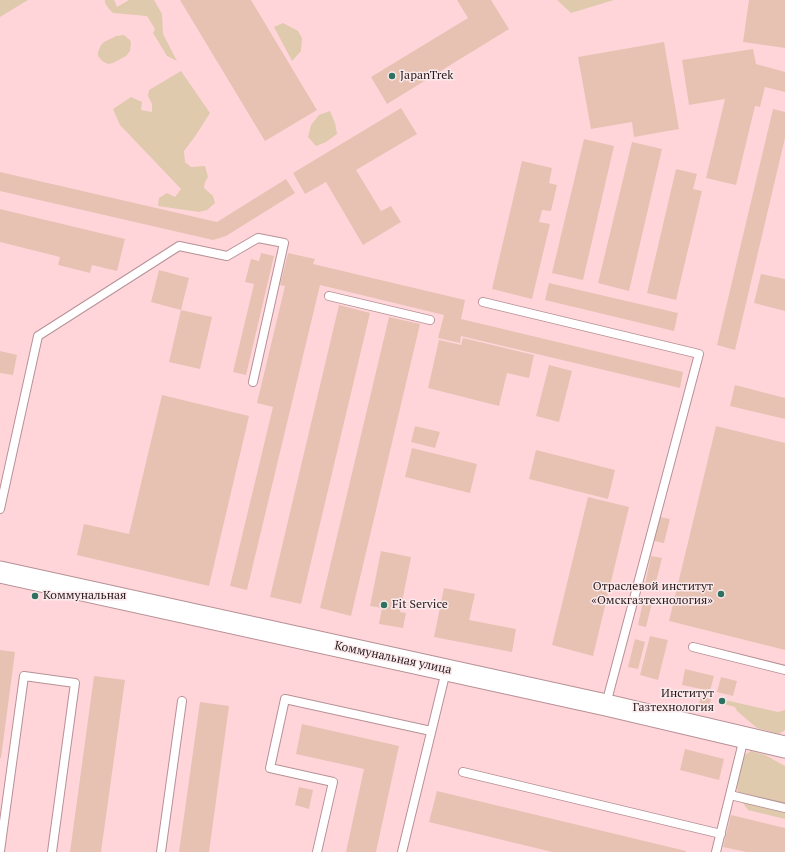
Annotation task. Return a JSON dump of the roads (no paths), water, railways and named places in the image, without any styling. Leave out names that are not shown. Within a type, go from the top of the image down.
[{"type":"street","name":"Коммунальная улица","points":[[0,572],[606,705],[785,747]]},
{"type":"lane","points":[[0,509],[38,336],[180,246],[226,256],[258,238],[284,243],[253,382]]},
{"type":"lane","points":[[329,296],[430,320]]},
{"type":"lane","points":[[483,302],[699,354],[606,705]]},
{"type":"lane","points":[[693,647],[785,670]]},
{"type":"lane","points":[[402,852],[446,670]]},
{"type":"lane","points":[[0,852],[24,676],[75,683],[52,852]]},
{"type":"lane","points":[[317,852],[333,782],[270,768],[285,699],[431,731]]},
{"type":"lane","points":[[161,852],[182,700]]},
{"type":"lane","points":[[716,852],[744,737]]},
{"type":"lane","points":[[463,772],[721,834]]},
{"type":"lane","points":[[730,795],[785,808]]},
{"type":"place","name":"JapanTrek","points":[[392,76]]},
{"type":"place","name":"Отраслевой институт «Омскгазтехнология»","points":[[721,594]]},
{"type":"place","name":"Коммунальная","points":[[35,596]]},
{"type":"place","name":"Fit Service","points":[[384,605]]},
{"type":"place","name":"Институт Газтехнология","points":[[722,701]]}]
